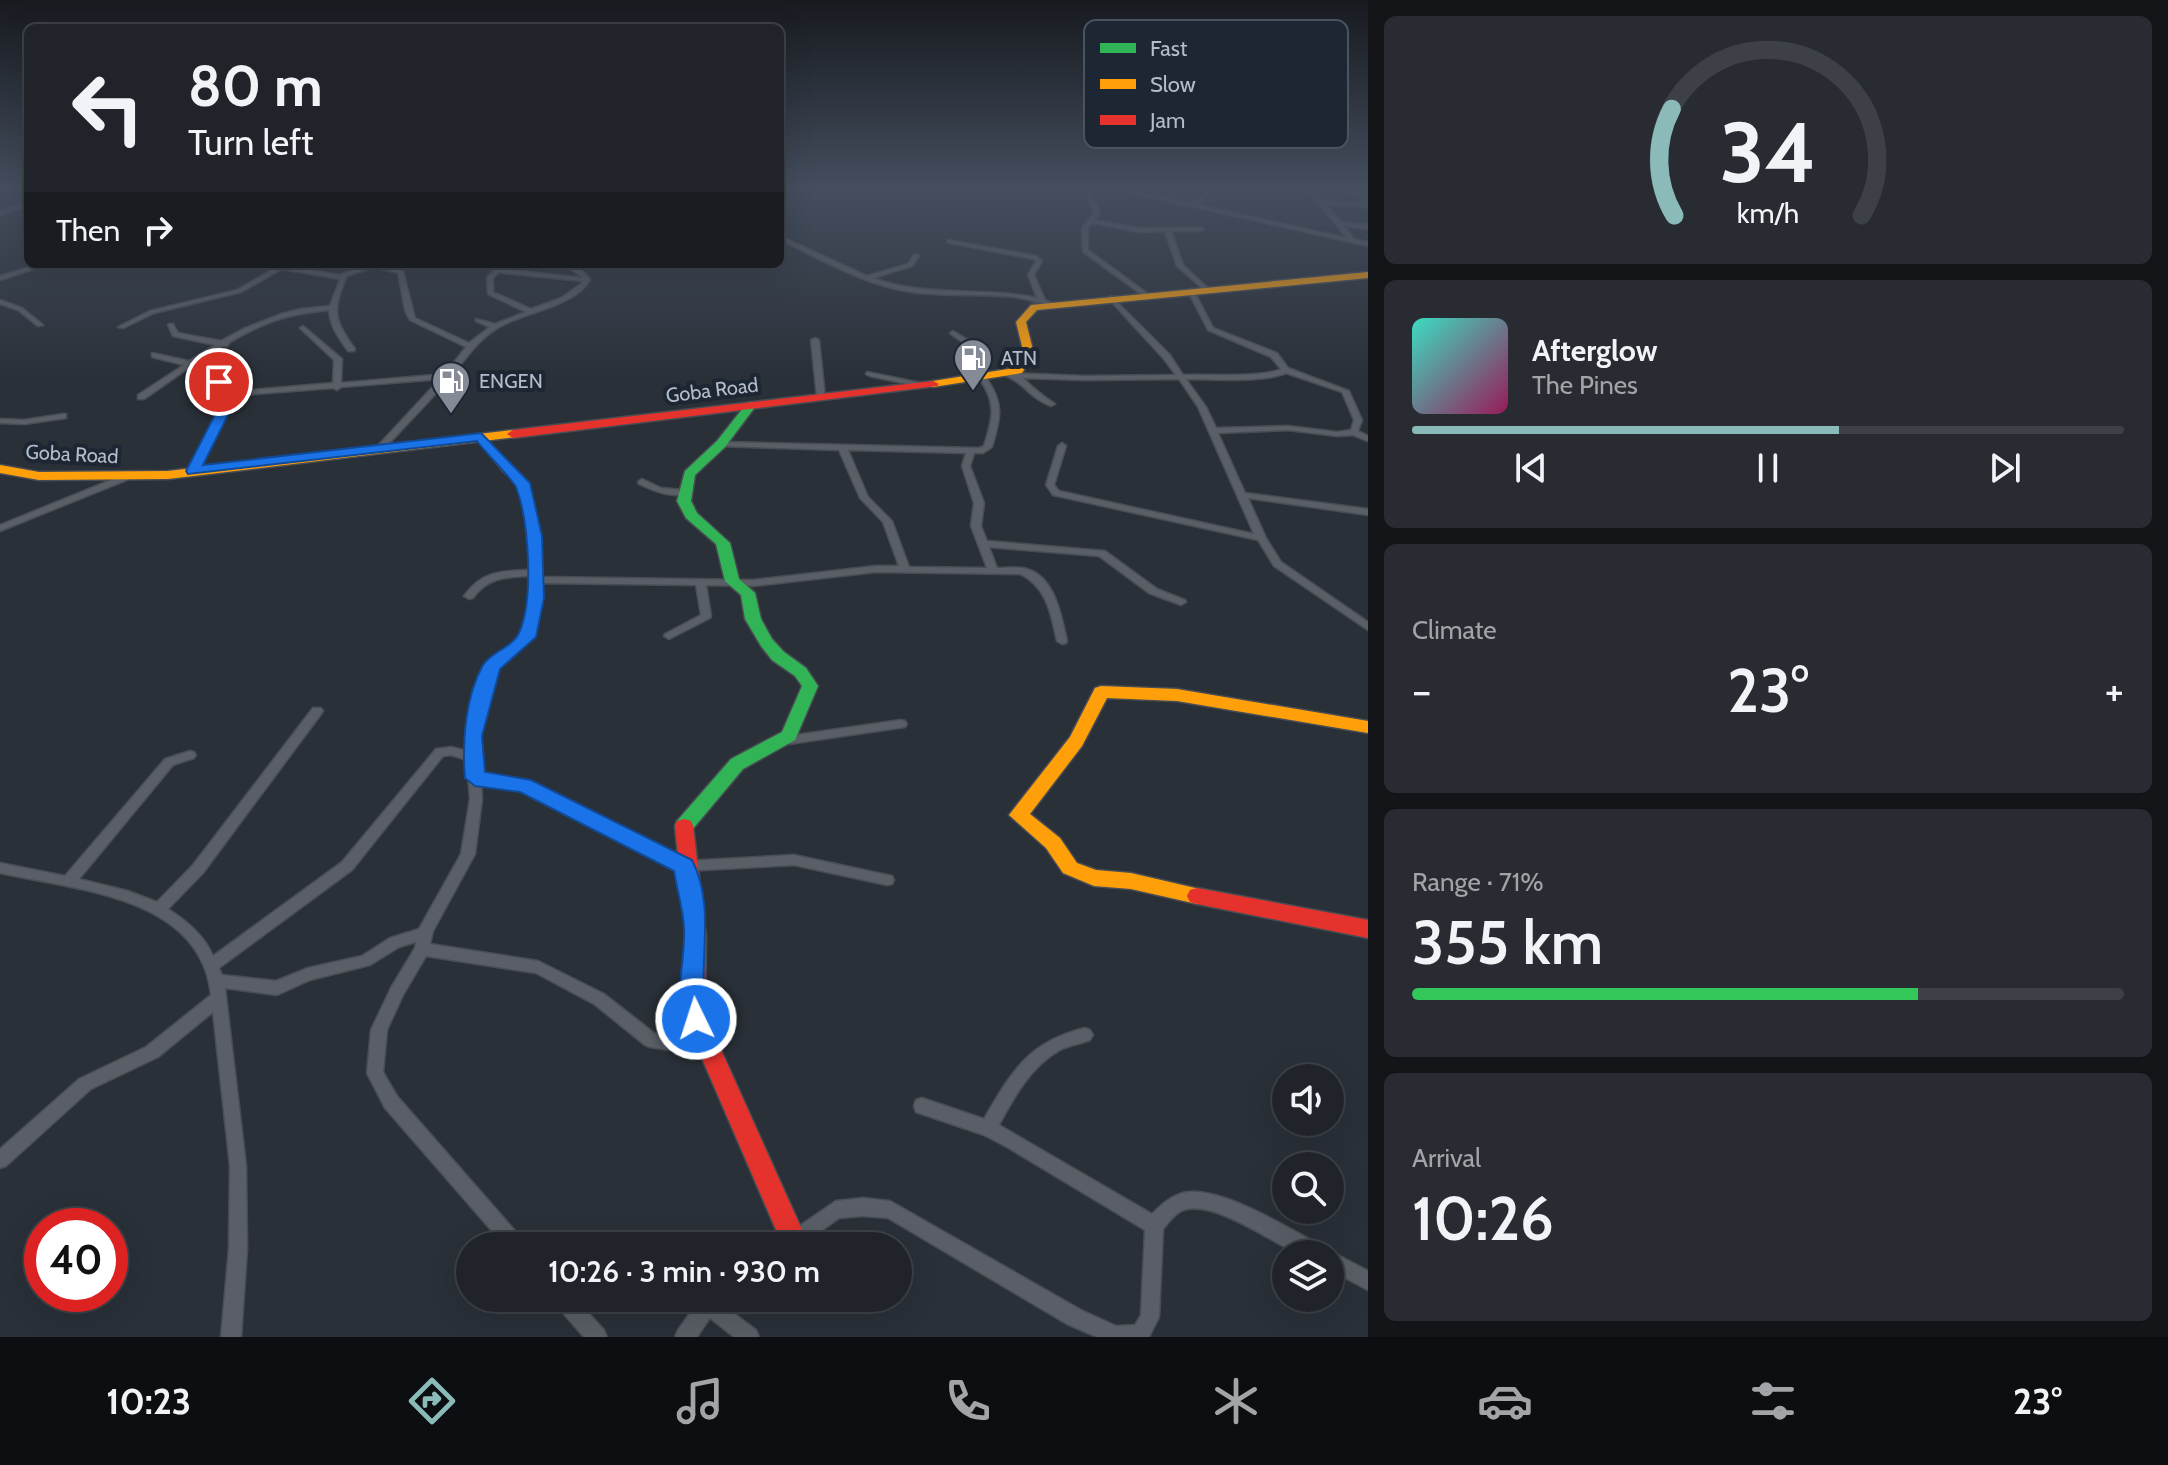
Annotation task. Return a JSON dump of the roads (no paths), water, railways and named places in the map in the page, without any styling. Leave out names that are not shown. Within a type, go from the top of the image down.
[{"type":"main road","points":[[1012,375],[1023,369],[1030,359],[1023,316],[1047,302],[1368,275]]},
{"type":"main road","name":"Goba Road","points":[[0,469],[39,476],[126,477],[193,471],[1012,375]]},
{"type":"main road","points":[[751,405],[721,444],[689,474],[684,493],[686,507],[698,525],[723,543],[733,582],[748,593],[748,607],[755,624],[776,654],[809,679],[807,695],[789,736],[737,764],[689,814],[682,835],[684,866],[696,928],[692,1004],[785,1232]]},
{"type":"main road","points":[[1368,727],[1177,695],[1101,692],[1092,717],[1052,776],[1018,815],[1053,843],[1070,868],[1094,878],[1131,881],[1239,906],[1329,919],[1368,929]]},
{"type":"street","points":[[808,251],[866,279],[915,291],[1013,295],[1047,302]]},
{"type":"street","points":[[1001,251],[1038,259],[1031,275],[1047,302]]},
{"type":"street","points":[[1086,251],[1146,295]]},
{"type":"street","points":[[1175,251],[1180,266],[1199,290],[1210,329],[1274,355],[1285,370],[1345,391],[1358,420],[1354,432]]},
{"type":"street","points":[[866,279],[910,265],[916,256]]},
{"type":"street","points":[[0,278],[33,268]]},
{"type":"street","points":[[121,327],[152,312],[237,291],[279,268]]},
{"type":"street","points":[[288,268],[344,276],[367,268]]},
{"type":"street","points":[[387,268],[401,272],[412,319],[470,346]]},
{"type":"street","points":[[491,268],[587,280]]},
{"type":"street","points":[[572,268],[587,280]]},
{"type":"street","points":[[498,270],[490,277],[490,293],[532,312]]},
{"type":"street","points":[[344,276],[333,308],[332,324],[351,349]]},
{"type":"street","points":[[378,450],[448,376],[470,346],[496,327],[570,295],[587,280]]},
{"type":"street","points":[[1111,298],[1182,377],[1214,431],[1261,538],[1277,564],[1368,627]]},
{"type":"street","points":[[0,302],[20,309],[40,325]]},
{"type":"street","points":[[141,397],[224,344],[281,315],[333,308]]},
{"type":"street","points":[[478,320],[496,327]]},
{"type":"street","points":[[171,325],[175,335],[224,344]]},
{"type":"street","points":[[303,328],[338,359],[337,388]]},
{"type":"street","points":[[721,444],[970,453],[986,449],[996,419],[997,398],[975,360],[975,347],[953,333]]},
{"type":"street","points":[[815,340],[821,397]]},
{"type":"street","points":[[155,355],[190,364],[219,382],[228,398]]},
{"type":"street","points":[[1012,375],[1182,377],[1268,375],[1285,370]]},
{"type":"street","points":[[870,374],[921,385]]},
{"type":"street","points":[[1012,375],[1040,399],[1051,404]]},
{"type":"street","points":[[193,471],[228,398],[241,393],[337,388],[448,376]]},
{"type":"street","points":[[0,421],[24,422],[63,416]]},
{"type":"street","points":[[1214,431],[1288,428],[1337,434],[1354,432],[1368,439]]},
{"type":"street","points":[[481,437],[523,485],[533,531],[536,577],[527,637],[492,666],[472,736],[476,799],[468,854],[426,931],[422,949],[379,1030],[375,1073],[391,1102],[505,1232]]},
{"type":"street","points":[[1062,446],[1050,485],[1056,493],[1261,538]]},
{"type":"street","points":[[843,449],[864,498],[887,521],[905,570]]},
{"type":"street","points":[[970,453],[966,466],[979,503],[976,526],[993,571]]},
{"type":"street","points":[[0,528],[126,477]]},
{"type":"street","points":[[642,482],[659,490],[684,493]]},
{"type":"street","points":[[1242,495],[1368,512]]},
{"type":"street","points":[[982,544],[1102,553],[1153,591],[1181,602]]},
{"type":"street","points":[[469,596],[476,585],[490,576],[701,583],[842,571],[1022,571],[1049,593],[1062,641]]},
{"type":"street","points":[[669,636],[706,616],[701,583]]},
{"type":"street","points":[[158,910],[198,869],[317,711]]},
{"type":"street","points":[[781,741],[901,724]]},
{"type":"street","points":[[0,1160],[85,1084],[152,1052],[216,981],[347,866],[440,752],[451,751],[472,757]]},
{"type":"street","points":[[68,882],[169,762],[190,755]]},
{"type":"street","points":[[475,778],[524,785],[684,866],[794,860],[887,880]]},
{"type":"street","points":[[0,868],[100,886],[158,910],[202,945],[216,981],[238,1166],[238,1249],[231,1337]]},
{"type":"street","points":[[216,981],[277,988],[308,974],[365,961],[395,942],[426,931]]},
{"type":"street","points":[[422,949],[538,967],[599,999],[650,1040],[708,1049]]},
{"type":"street","points":[[988,1128],[1021,1071],[1061,1039],[1085,1035]]},
{"type":"street","points":[[922,1106],[988,1128],[1154,1225]]},
{"type":"street","points":[[804,1232],[836,1210],[863,1207],[890,1210],[1001,1277],[1116,1336],[1140,1334],[1150,1317],[1154,1225],[1176,1204],[1195,1199],[1214,1202],[1291,1240]]},
{"type":"street","points":[[1344,1268],[1368,1281]]},
{"type":"street","points":[[575,1312],[597,1337]]},
{"type":"street","points":[[685,1337],[705,1312]]},
{"type":"street","points":[[725,1312],[749,1337]]},
{"type":"place","name":"ATN","points":[[973,392]]},
{"type":"place","name":"ENGEN","points":[[451,415]]}]
